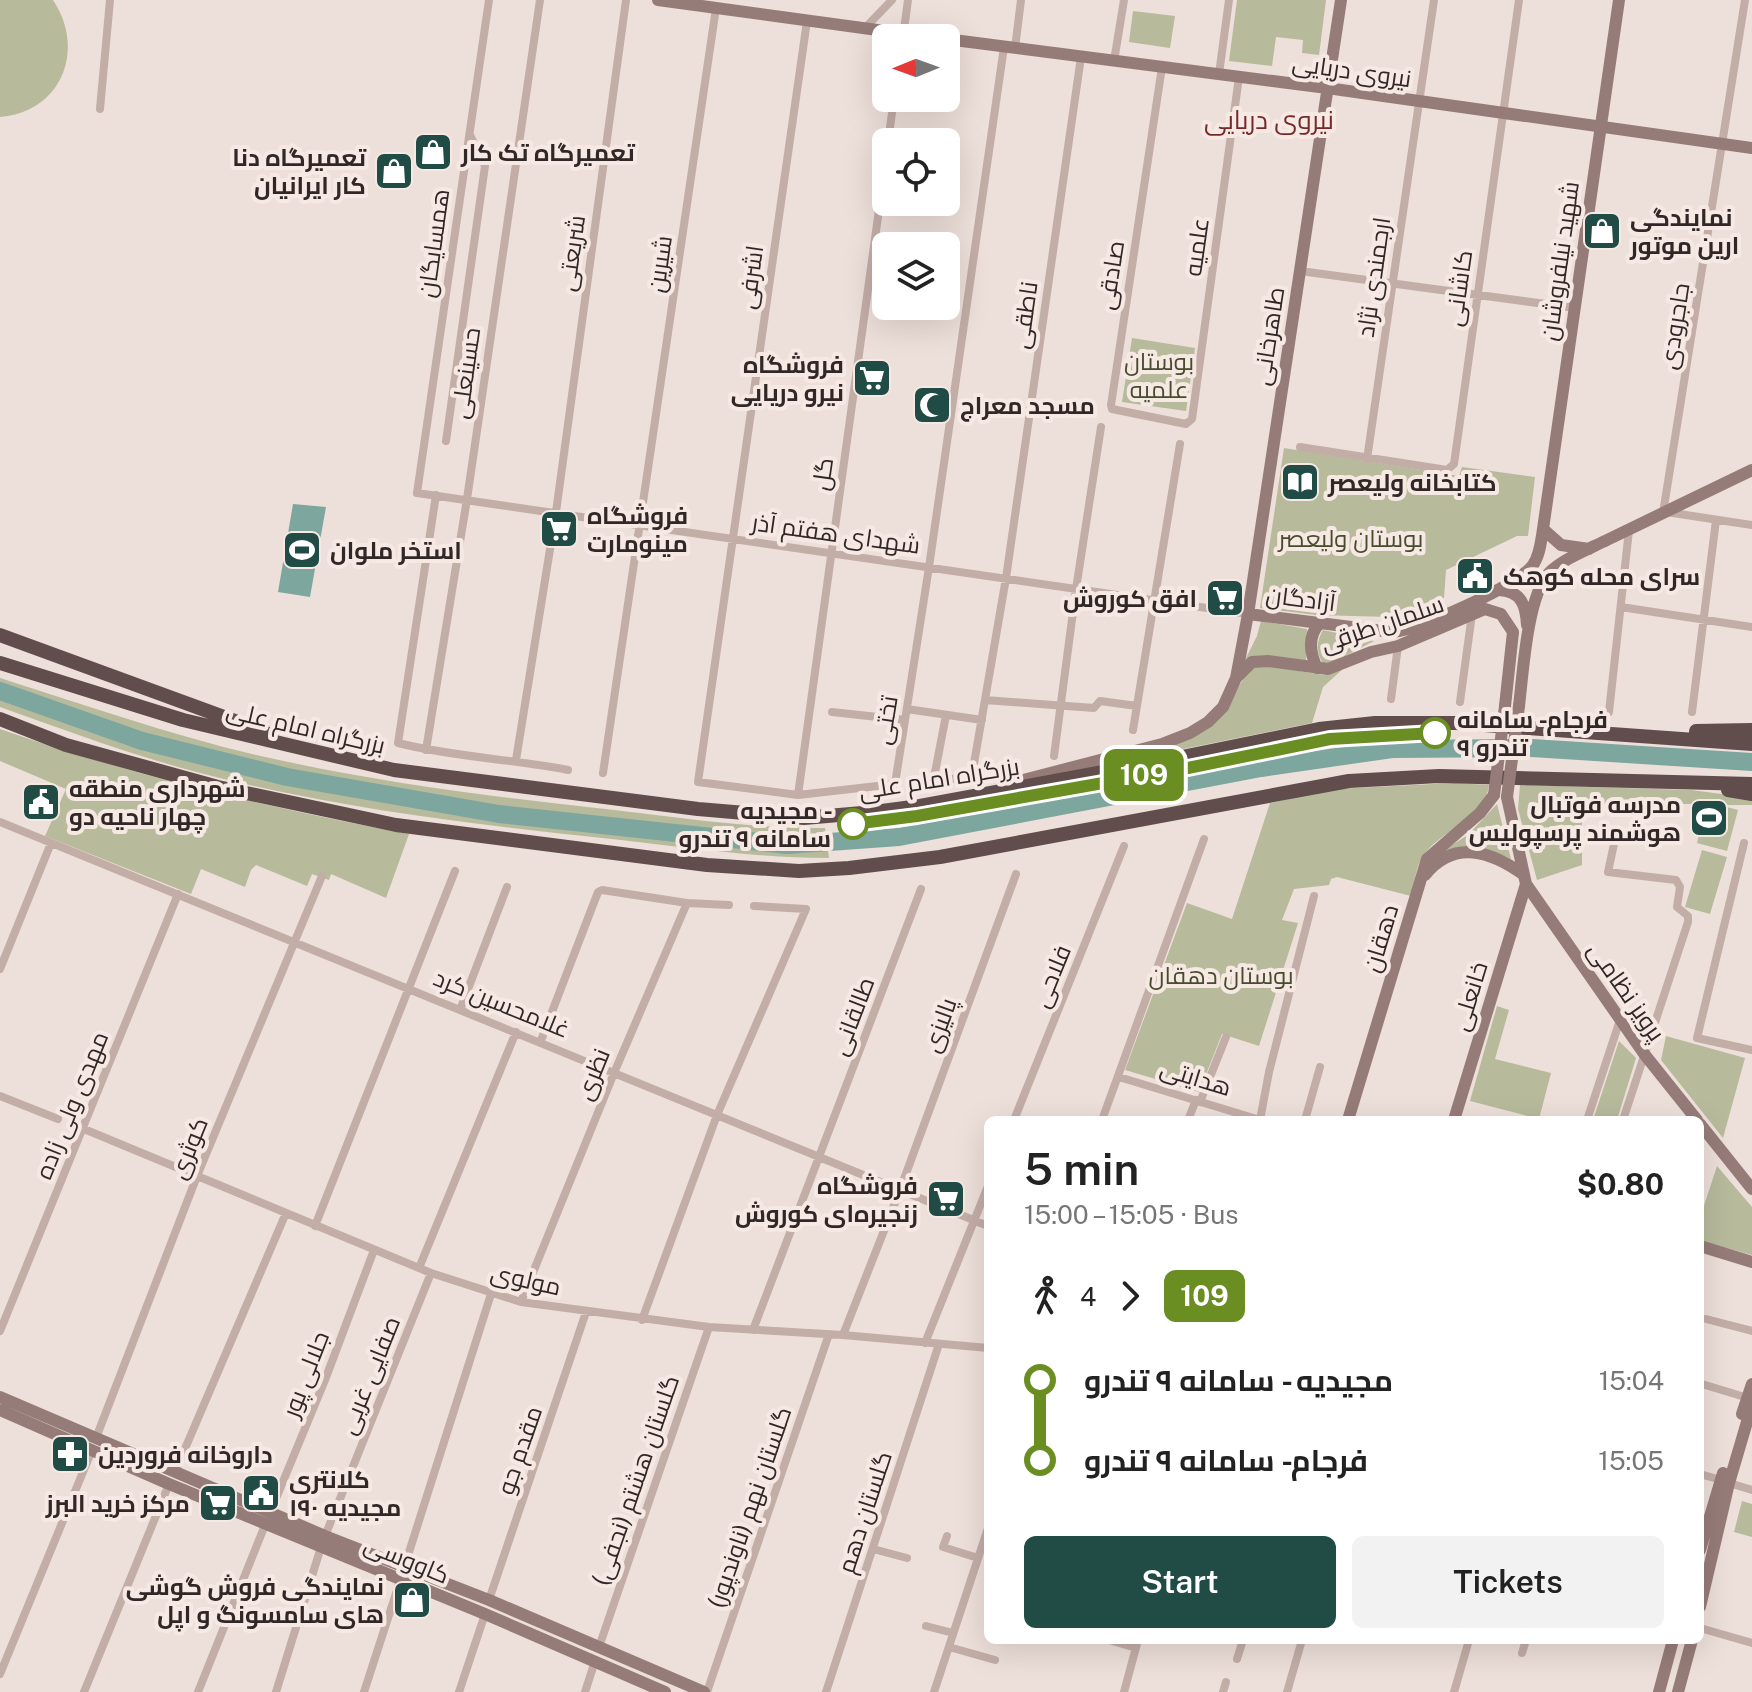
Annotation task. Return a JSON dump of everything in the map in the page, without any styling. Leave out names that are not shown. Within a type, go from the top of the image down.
[{"type":"highway","points":[[0,635],[256,729],[353,761]]},
{"type":"highway","name":"بزرگراه امام علی","points":[[0,663],[183,720],[394,770],[698,809],[804,818],[874,812],[1149,764],[1319,729],[1375,723],[1456,723],[1752,744]]},
{"type":"highway","points":[[0,719],[66,745],[157,771],[396,825],[707,865],[799,871],[940,857],[1349,781],[1439,776],[1752,784]]},
{"type":"highway","points":[[1634,734],[1752,730]]},
{"type":"highway","points":[[1673,780],[1752,794]]},
{"type":"main road","points":[[658,0],[872,30]]},
{"type":"main road","name":"طاهرخانی","points":[[1236,678],[1341,0]]},
{"type":"main road","name":"شهید نیلفروشان","points":[[1543,529],[1619,0]]},
{"type":"main road","name":"نیروی دریایی","points":[[960,41],[1327,88],[1752,148]]},
{"type":"main road","points":[[1525,879],[1501,796],[1519,706],[1528,633],[1547,575],[1590,549],[1752,470]]},
{"type":"main road","points":[[1543,529],[1561,545],[1590,549]]},
{"type":"main road","name":"آزادگان","points":[[1248,614],[1391,632],[1408,630],[1499,590],[1521,577],[1533,565],[1540,551],[1543,529]]},
{"type":"main road","points":[[1499,590],[1518,595],[1524,604],[1528,633]]},
{"type":"main road","name":"سلمان طرقی","points":[[1236,678],[1252,662],[1258,661],[1328,669],[1371,652],[1398,646],[1472,613],[1494,610],[1509,622],[1513,632],[1505,706],[1501,796]]},
{"type":"main road","points":[[1317,668],[1311,645],[1314,629],[1320,623]]},
{"type":"main road","points":[[970,795],[1179,738],[1216,715],[1236,678]]},
{"type":"main road","name":"دهقان","points":[[1349,1116],[1427,859],[1501,796]]},
{"type":"main road","points":[[1421,881],[1440,860],[1460,851],[1492,857],[1525,879]]},
{"type":"main road","name":"پرویز نظامی","points":[[1525,879],[1620,1020],[1693,1116]]},
{"type":"main road","name":"خانعلی","points":[[1455,1116],[1525,879]]},
{"type":"main road","name":"پرویز نظامی","points":[[1704,1129],[1752,1189]]},
{"type":"main road","points":[[1704,1247],[1752,1262]]},
{"type":"main road","points":[[1704,1254],[1752,1268]]},
{"type":"main road","points":[[1704,1539],[1750,1402],[1752,1384]]},
{"type":"main road","points":[[0,1397],[94,1444]]},
{"type":"main road","name":"کاووسی","points":[[0,1410],[94,1444],[402,1574],[485,1614],[665,1692]]},
{"type":"main road","points":[[1704,1587],[1725,1481]]},
{"type":"main road","name":"کاووسی","points":[[402,1574],[489,1600],[599,1647]]},
{"type":"main road","points":[[485,1614],[489,1600]]},
{"type":"main road","points":[[1659,1692],[1672,1644]]},
{"type":"main road","points":[[1678,1692],[1691,1644]]},
{"type":"main road","points":[[595,1661],[599,1647],[705,1692]]},
{"type":"street","points":[[100,109],[110,0]]},
{"type":"street","name":"همسایگان","points":[[417,493],[489,0]]},
{"type":"street","name":"حسینعلی","points":[[426,750],[467,499],[540,0]]},
{"type":"street","name":"شریعتی","points":[[516,760],[556,512],[626,0]]},
{"type":"street","points":[[864,29],[892,0]]},
{"type":"street","points":[[905,24],[908,0]]},
{"type":"street","name":"تختی","points":[[798,795],[895,784],[1009,48],[1021,0]]},
{"type":"street","points":[[1114,61],[1124,0]]},
{"type":"street","points":[[1219,74],[1229,0]]},
{"type":"street","name":"ارجمندی نژاد","points":[[1367,459],[1434,0]]},
{"type":"street","name":"کاشانی","points":[[1367,459],[1447,470],[1454,464],[1519,0]]},
{"type":"street","name":"جاجرودی","points":[[1664,513],[1745,0]]},
{"type":"street","name":"شیرین","points":[[603,773],[716,8]]},
{"type":"street","name":"اشرفی","points":[[798,795],[698,782],[807,21]]},
{"type":"street","name":"ناطقی","points":[[933,783],[972,775],[1006,578],[1081,57]]},
{"type":"street","name":"صادقی","points":[[1162,67],[1111,405],[1112,409],[1190,423]]},
{"type":"street","name":"علمیه","points":[[1190,423],[1239,77]]},
{"type":"street","points":[[446,441],[485,166],[469,134]]},
{"type":"street","name":"گل","points":[[798,795],[878,216]]},
{"type":"street","points":[[1300,271],[1575,308]]},
{"type":"street","points":[[1054,756],[1101,427]]},
{"type":"street","points":[[1133,730],[1180,444]]},
{"type":"street","points":[[1300,447],[1367,459]]},
{"type":"street","name":"شهدای هفتم آذر","points":[[417,493],[1248,614]]},
{"type":"street","points":[[436,495],[398,743],[426,750],[516,760],[568,770]]},
{"type":"street","points":[[1664,513],[1752,525]]},
{"type":"street","points":[[1692,712],[1716,520]]},
{"type":"street","points":[[1609,712],[1629,530]]},
{"type":"street","points":[[1621,607],[1752,627]]},
{"type":"street","points":[[1460,702],[1472,613]]},
{"type":"street","points":[[1391,699],[1398,646]]},
{"type":"street","points":[[985,700],[1061,707],[1094,708],[1100,701],[1137,706]]},
{"type":"street","points":[[907,709],[982,720]]},
{"type":"street","points":[[832,712],[905,720]]},
{"type":"street","points":[[917,786],[933,783],[946,715]]},
{"type":"street","name":"غلامحسین کرد","points":[[0,822],[984,1224]]},
{"type":"street","points":[[1104,1116],[1204,839]]},
{"type":"street","points":[[0,969],[51,843]]},
{"type":"street","points":[[1744,843],[1697,1038],[1752,1050]]},
{"type":"street","points":[[1614,844],[1608,872],[1676,880],[1680,887],[1677,907],[1688,916],[1624,1116]]},
{"type":"street","name":"فلاحی","points":[[1016,1116],[1124,846]]},
{"type":"street","points":[[315,1226],[455,871]]},
{"type":"street","name":"پالیزی","points":[[843,1335],[900,1190],[1016,874]]},
{"type":"street","name":"کوثری","points":[[0,1674],[94,1444],[197,1176],[322,876]]},
{"type":"street","points":[[460,1010],[507,887]]},
{"type":"street","name":"طالقانی","points":[[753,1330],[921,889]]},
{"type":"street","points":[[540,1043],[596,895],[602,890],[687,903],[729,905]]},
{"type":"street","name":"مهدی ولی زاده","points":[[0,1331],[178,894]]},
{"type":"street","points":[[1261,1116],[1314,896]]},
{"type":"street","name":"نظری","points":[[521,1302],[687,903]]},
{"type":"street","points":[[642,1320],[717,1115],[806,909],[754,906]]},
{"type":"street","points":[[1588,1116],[1620,1020]]},
{"type":"street","points":[[419,1268],[516,1032]]},
{"type":"street","points":[[1190,1116],[1226,1037]]},
{"type":"street","points":[[1306,1116],[1320,1067]]},
{"type":"street","name":"هدایتی","points":[[1119,1077],[1247,1116]]},
{"type":"street","points":[[0,1096],[58,1119]]},
{"type":"street","name":"مولوی","points":[[84,1129],[431,1273],[521,1302],[709,1327],[984,1348]]},
{"type":"street","points":[[925,1343],[984,1196]]},
{"type":"street","points":[[84,1692],[286,1213]]},
{"type":"street","name":"جلالی پور","points":[[198,1692],[325,1380],[374,1250]]},
{"type":"street","name":"صفایی غربی","points":[[276,1692],[323,1542],[431,1273]]},
{"type":"street","points":[[364,1692],[491,1294]]},
{"type":"street","name":"مقدم جو","points":[[489,1600],[586,1312]]},
{"type":"street","points":[[1706,1319],[1752,1331]]},
{"type":"street","name":"گلستان هشتم (نجفی)","points":[[599,1647],[709,1327]]},
{"type":"street","name":"گلستان نهم (ناوندپور)","points":[[705,1692],[829,1334]]},
{"type":"street","name":"گلستان دهم","points":[[826,1692],[939,1344]]},
{"type":"street","points":[[1704,1385],[1750,1402]]},
{"type":"street","points":[[1704,1475],[1752,1490]]},
{"type":"street","points":[[947,1536],[943,1547],[978,1558]]},
{"type":"street","points":[[934,1692],[984,1540]]},
{"type":"street","points":[[873,1549],[907,1558]]},
{"type":"street","points":[[459,1692],[485,1614]]},
{"type":"street","points":[[926,1626],[953,1633]]},
{"type":"street","points":[[1704,1629],[1752,1643]]},
{"type":"street","points":[[1124,1692],[1137,1644]]},
{"type":"street","points":[[1237,1659],[1242,1644]]},
{"type":"street","points":[[1287,1692],[1299,1644]]},
{"type":"street","points":[[1454,1692],[1468,1644]]},
{"type":"street","points":[[1522,1653],[1525,1644]]},
{"type":"street","points":[[949,1647],[995,1660]]},
{"type":"street","points":[[585,1692],[595,1661]]},
{"type":"green space","points":[[0,0],[53,0],[63,19],[67,57],[53,91],[39,104],[21,113],[0,117]]},
{"type":"green space","points":[[1237,0],[1326,0],[1319,55],[1302,53],[1303,40],[1276,37],[1272,66],[1229,61]]},
{"type":"green space","points":[[1133,11],[1175,16],[1170,48],[1129,42]]},
{"type":"green space","name":"بوستان علمیه","points":[[1132,338],[1195,348],[1186,411],[1122,402]]},
{"type":"green space","name":"بوستان ولیعصر","points":[[1284,448],[1459,476],[1462,467],[1535,477],[1528,536],[1517,536],[1446,570],[1444,598],[1390,617],[1316,615],[1260,608]]},
{"type":"green space","points":[[1261,621],[1307,629],[1306,662],[1242,666]]},
{"type":"green space","points":[[1323,630],[1374,641],[1323,664],[1318,647]]},
{"type":"green space","points":[[1256,664],[1324,675],[1344,668],[1323,687],[1312,723],[1075,771],[1206,730],[1224,713]]},
{"type":"green space","points":[[0,678],[208,743],[362,776],[488,795],[693,819],[772,827],[825,828],[829,858],[748,854],[503,827],[285,793],[156,760],[0,707]]},
{"type":"green space","points":[[0,729],[100,762],[202,789],[409,834],[386,898],[331,874],[329,880],[312,874],[307,886],[256,865],[245,887],[201,869],[191,894],[45,836],[66,789],[0,761]]},
{"type":"green space","name":"بوستان دهقان","points":[[1454,783],[1489,785],[1486,796],[1472,815],[1422,857],[1411,896],[1337,877],[1331,879],[1329,885],[1294,889],[1282,920],[1298,923],[1259,1046],[1222,1034],[1199,1092],[1125,1070],[1187,903],[1232,919],[1270,803],[1334,789]]},
{"type":"green space","points":[[1520,785],[1691,790],[1752,798],[1752,805],[1719,805],[1738,810],[1727,851],[1697,843],[1706,804],[1582,804],[1582,865],[1537,880],[1518,809]]},
{"type":"green space","points":[[1497,804],[1511,859],[1476,848],[1442,851],[1468,835]]},
{"type":"green space","points":[[1702,850],[1727,857],[1710,914],[1685,907]]},
{"type":"green space","points":[[1497,1006],[1509,1010],[1495,1059],[1551,1073],[1540,1116],[1528,1116],[1470,1101]]},
{"type":"green space","points":[[1666,1036],[1745,1058],[1723,1138],[1661,1060]]},
{"type":"green space","points":[[1619,1041],[1636,1058],[1618,1116],[1594,1116]]},
{"type":"green space","points":[[1717,1166],[1752,1207],[1752,1255],[1704,1242],[1704,1206]]},
{"type":"green space","points":[[1742,1501],[1752,1504],[1752,1537],[1734,1532]]},
{"type":"water","name":"استخر ملوان","points":[[293,504],[326,507],[310,597],[278,592]]},
{"type":"waterway","points":[[0,691],[142,741],[287,777],[499,814],[787,845],[899,837],[1261,768],[1392,749],[1532,748],[1752,762]]},
{"type":"bus line","name":"109","points":[[853,824],[917,816],[1188,768],[1288,745],[1389,734],[1435,733]]},
{"type":"place","name":"تعمیرگاه تک کار","points":[[433,152]]},
{"type":"place","name":"تعمیرگاه دنا کار ایرانیان","points":[[394,171]]},
{"type":"place","name":"نمایندگی ارین موتور","points":[[1602,231]]},
{"type":"place","name":"فروشگاه نیرو دریایی","points":[[872,378]]},
{"type":"place","name":"مسجد معراج","points":[[932,405]]},
{"type":"place","name":"کتابخانه ولیعصر","points":[[1300,482]]},
{"type":"place","name":"فروشگاه مینومارت","points":[[559,529]]},
{"type":"place","name":"استخر ملوان","points":[[302,550]]},
{"type":"place","name":"سرای محله کوهک","points":[[1475,576]]},
{"type":"place","name":"افق کوروش","points":[[1225,598]]},
{"type":"place","name":"فرجام- سامانه ۹ تندرو","points":[[1435,733]]},
{"type":"place","name":"شهرداری منطقه چهار ناحیه دو","points":[[41,802]]},
{"type":"place","name":"مدرسه فوتبال هوشمند پرسپولیس","points":[[1709,818]]},
{"type":"place","name":"مجیدیه - سامانه ۹ تندرو","points":[[853,824]]},
{"type":"place","name":"فروشگاه زنجیره‌ای کوروش","points":[[946,1199]]},
{"type":"place","name":"داروخانه فروردین","points":[[70,1454]]},
{"type":"place","name":"کلانتری ۱۹۰ مجیدیه","points":[[261,1493]]},
{"type":"place","name":"مرکز خرید البرز","points":[[218,1503]]},
{"type":"place","name":"نمایندگی فروش گوشی های سامسونگ و اپل","points":[[412,1600]]},
{"type":"district","name":"نیروی دریایی","points":[[1269,119]]}]
